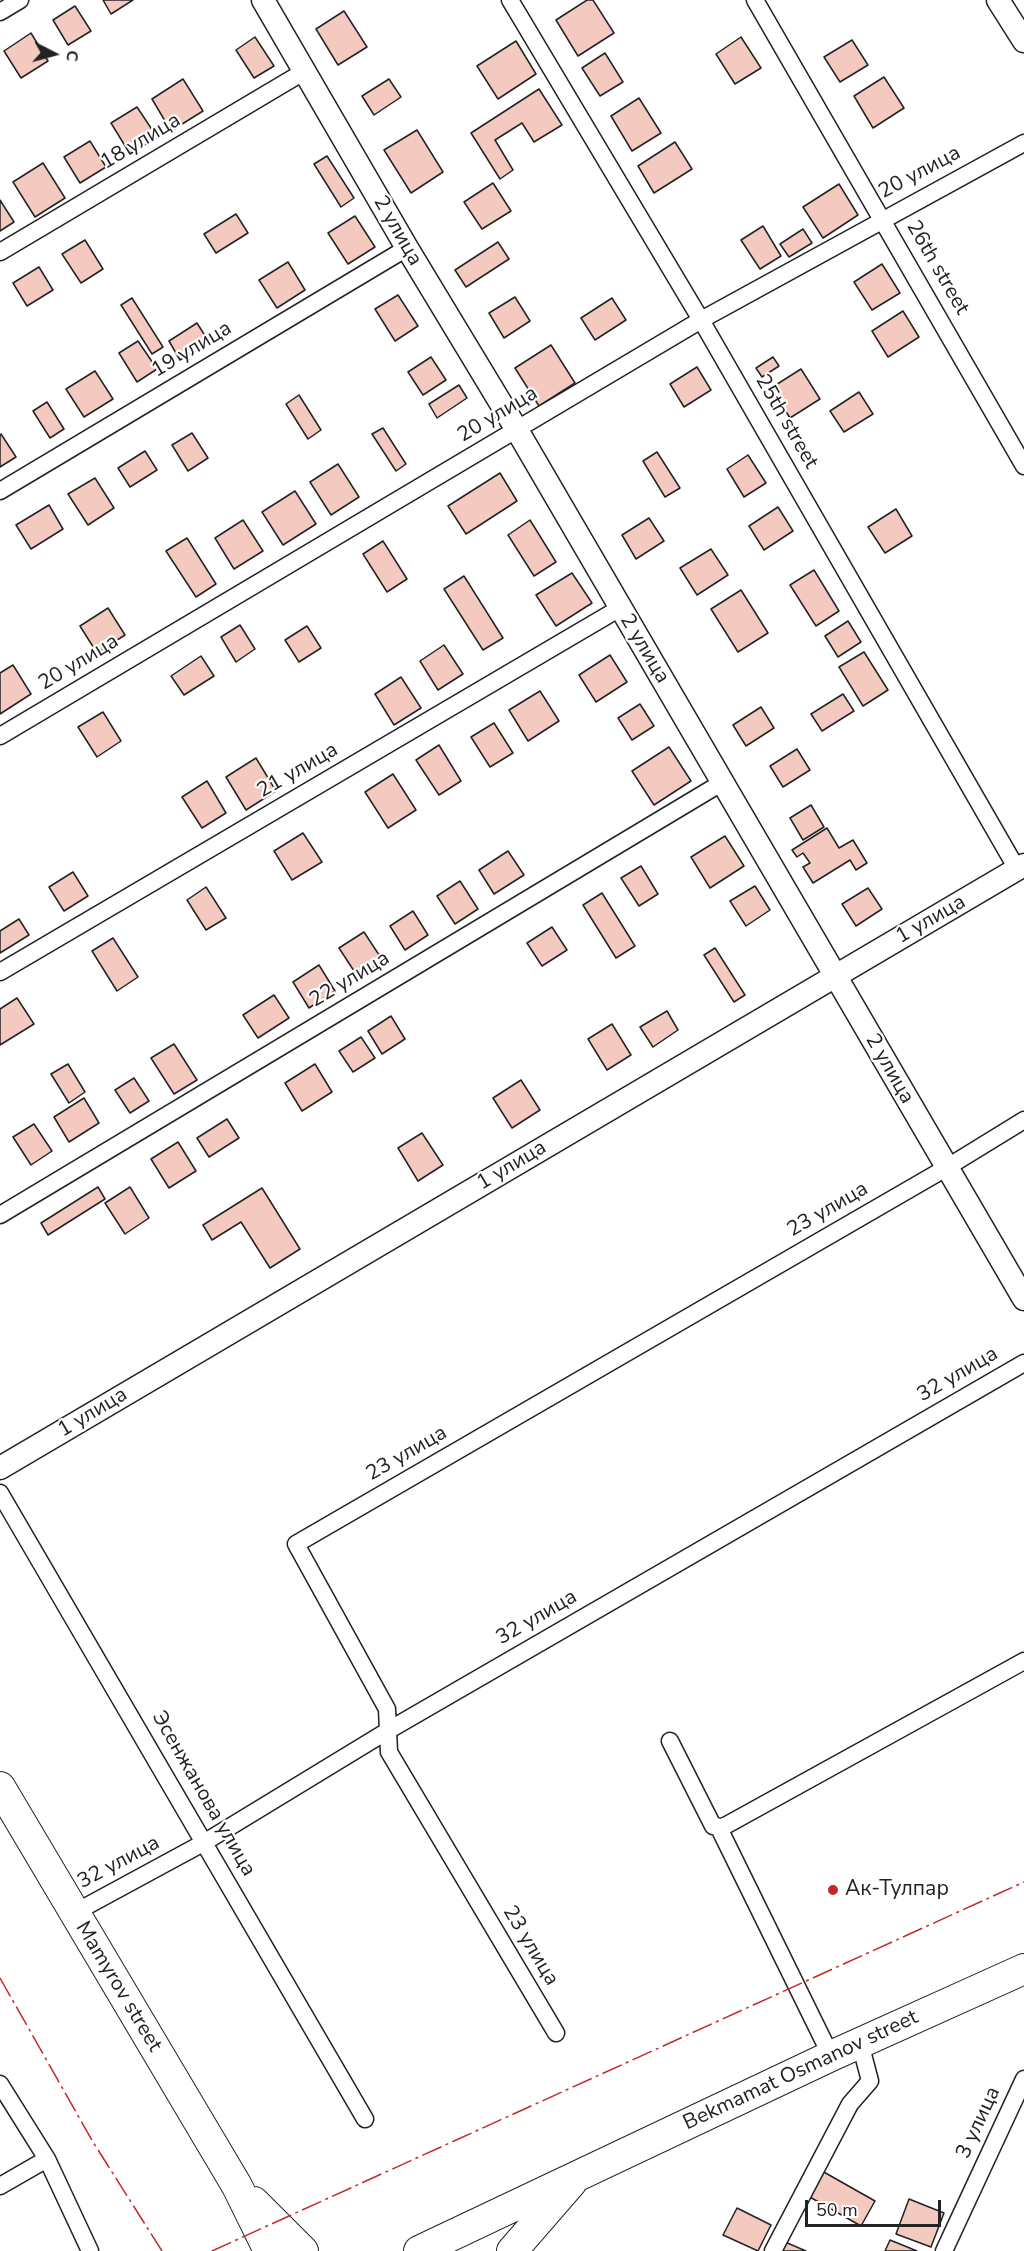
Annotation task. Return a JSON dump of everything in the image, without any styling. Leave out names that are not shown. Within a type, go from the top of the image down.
[{"type":"highway","name":"Mamyrov street","points":[[0,1787],[237,2186]]},
{"type":"highway","name":"Bekmamat Osmanov street","points":[[418,2251],[831,2056],[1024,1969]]},
{"type":"highway","points":[[512,2251],[579,2175]]},
{"type":"highway","points":[[237,2186],[269,2251]]},
{"type":"highway","points":[[237,2186],[303,2251]]},
{"type":"street","points":[[0,12],[20,0]]},
{"type":"street","name":"2 улица","points":[[264,0],[407,248],[517,430],[1024,1299]]},
{"type":"street","name":"25th street","points":[[510,0],[701,320],[1021,867]]},
{"type":"street","name":"26th street","points":[[755,0],[1024,466]]},
{"type":"street","points":[[998,0],[1024,41]]},
{"type":"street","name":"18 улица","points":[[0,252],[305,71]]},
{"type":"street","name":"20 улица","points":[[0,736],[701,320],[1024,143]]},
{"type":"street","name":"19 улица","points":[[0,491],[407,248]]},
{"type":"street","name":"21 улица","points":[[0,972],[620,608]]},
{"type":"street","name":"22 улица","points":[[0,1215],[723,782]]},
{"type":"street","name":"1 улица","points":[[0,1468],[1021,867]]},
{"type":"street","name":"23 улица","points":[[556,2033],[389,1752],[387,1709],[296,1544],[946,1168],[1024,1120]]},
{"type":"street","name":"32 улица","points":[[74,1913],[205,1842],[389,1730],[1024,1362]]},
{"type":"street","name":"Эсенжанова улица","points":[[0,1493],[365,2119]]},
{"type":"street","points":[[718,1828],[1024,1661]]},
{"type":"street","points":[[670,1741],[713,1826],[718,1828],[831,2056]]},
{"type":"street","points":[[773,2251],[850,2104],[870,2081],[860,2043]]},
{"type":"street","name":"3 улица","points":[[944,2251],[1024,2079]]},
{"type":"street","points":[[0,2084],[47,2159],[90,2251]]},
{"type":"street","points":[[0,2186],[47,2159]]},
{"type":"building","points":[[103,0],[133,0],[111,14]]},
{"type":"building","points":[[587,0],[593,0],[614,33],[578,56],[556,20]]},
{"type":"building","points":[[75,6],[91,31],[68,45],[53,20]]},
{"type":"building","points":[[344,11],[367,47],[338,65],[316,29]]},
{"type":"building","points":[[31,33],[48,61],[21,78],[4,51]]},
{"type":"building","points":[[255,37],[274,66],[254,78],[236,50]]},
{"type":"building","points":[[741,37],[761,68],[735,84],[716,54]]},
{"type":"building","points":[[852,40],[868,65],[840,82],[824,57]]},
{"type":"building","points":[[516,41],[536,74],[498,99],[477,66]]},
{"type":"building","points":[[605,53],[623,82],[600,96],[582,68]]},
{"type":"building","points":[[884,77],[904,108],[873,128],[854,96]]},
{"type":"building","points":[[183,79],[203,111],[171,131],[152,99]]},
{"type":"building","points":[[389,79],[401,97],[374,115],[362,96]]},
{"type":"building","points":[[539,89],[562,125],[534,142],[522,123],[495,140],[513,170],[500,179],[471,133]]},
{"type":"building","points":[[639,98],[661,133],[632,151],[611,116]]},
{"type":"building","points":[[137,107],[157,137],[130,154],[111,123]]},
{"type":"building","points":[[417,130],[443,172],[411,193],[384,150]]},
{"type":"building","points":[[90,141],[106,167],[80,183],[64,157]]},
{"type":"building","points":[[675,142],[692,169],[654,193],[638,166]]},
{"type":"building","points":[[327,156],[354,198],[341,207],[314,164]]},
{"type":"building","points":[[43,163],[65,198],[35,217],[13,182]]},
{"type":"building","points":[[493,183],[511,211],[482,229],[464,202]]},
{"type":"building","points":[[839,184],[858,215],[823,238],[803,207]]},
{"type":"building","points":[[0,200],[14,222],[0,231]]},
{"type":"building","points":[[236,214],[248,233],[216,253],[204,234]]},
{"type":"building","points":[[355,216],[375,247],[348,264],[328,233]]},
{"type":"building","points":[[763,226],[781,256],[760,269],[741,240]]},
{"type":"building","points":[[803,229],[812,243],[789,257],[780,244]]},
{"type":"building","points":[[85,240],[103,269],[81,283],[62,254]]},
{"type":"building","points":[[498,242],[509,259],[466,287],[455,270]]},
{"type":"building","points":[[288,262],[305,290],[277,308],[259,280]]},
{"type":"building","points":[[882,264],[900,293],[872,310],[854,282]]},
{"type":"building","points":[[39,267],[53,290],[27,306],[13,283]]},
{"type":"building","points":[[398,295],[418,326],[395,341],[375,309]]},
{"type":"building","points":[[515,297],[530,321],[504,338],[489,313]]},
{"type":"building","points":[[132,298],[163,347],[152,354],[121,305]]},
{"type":"building","points":[[612,298],[626,320],[595,340],[581,318]]},
{"type":"building","points":[[903,311],[919,337],[888,357],[872,331]]},
{"type":"building","points":[[197,323],[209,342],[180,360],[169,341]]},
{"type":"building","points":[[138,341],[157,369],[137,382],[119,353]]},
{"type":"building","points":[[551,345],[575,383],[539,406],[515,368]]},
{"type":"building","points":[[431,357],[446,380],[423,395],[408,372]]},
{"type":"building","points":[[773,357],[779,366],[762,377],[756,368]]},
{"type":"building","points":[[697,367],[711,390],[684,407],[670,384]]},
{"type":"building","points":[[801,369],[820,399],[790,418],[771,388]]},
{"type":"building","points":[[95,371],[113,399],[84,417],[66,389]]},
{"type":"building","points":[[459,385],[467,398],[437,418],[429,404]]},
{"type":"building","points":[[859,392],[873,414],[844,432],[830,411]]},
{"type":"building","points":[[299,395],[321,430],[308,439],[286,404]]},
{"type":"building","points":[[47,402],[64,429],[50,438],[33,411]]},
{"type":"building","points":[[383,428],[406,464],[396,471],[372,434]]},
{"type":"building","points":[[192,433],[208,458],[188,471],[172,445]]},
{"type":"building","points":[[0,435],[16,457],[0,467]]},
{"type":"building","points":[[145,451],[157,470],[130,487],[118,468]]},
{"type":"building","points":[[657,452],[680,488],[665,497],[643,461]]},
{"type":"building","points":[[748,455],[766,483],[744,497],[727,469]]},
{"type":"building","points":[[338,464],[359,497],[331,515],[310,482]]},
{"type":"building","points":[[500,473],[517,501],[466,534],[448,506]]},
{"type":"building","points":[[95,478],[114,508],[88,525],[68,494]]},
{"type":"building","points":[[295,491],[316,524],[283,545],[262,512]]},
{"type":"building","points":[[49,505],[63,529],[31,549],[16,525]]},
{"type":"building","points":[[778,507],[793,531],[764,550],[749,526]]},
{"type":"building","points":[[896,509],[912,536],[885,553],[868,527]]},
{"type":"building","points":[[649,518],[664,541],[636,559],[622,535]]},
{"type":"building","points":[[243,520],[263,551],[234,569],[215,538]]},
{"type":"building","points":[[530,520],[556,562],[534,576],[508,535]]},
{"type":"building","points":[[187,538],[216,584],[196,597],[166,551]]},
{"type":"building","points":[[383,541],[407,579],[387,592],[363,554]]},
{"type":"building","points":[[711,549],[728,575],[697,595],[680,568]]},
{"type":"building","points":[[814,570],[839,611],[816,626],[790,585]]},
{"type":"building","points":[[572,573],[592,603],[556,626],[536,595]]},
{"type":"building","points":[[464,576],[503,638],[483,650],[444,589]]},
{"type":"building","points":[[741,590],[768,633],[738,652],[711,609]]},
{"type":"building","points":[[108,608],[125,635],[97,653],[80,626]]},
{"type":"building","points":[[848,621],[861,642],[838,657],[825,636]]},
{"type":"building","points":[[240,625],[255,649],[236,662],[221,637]]},
{"type":"building","points":[[307,626],[321,648],[299,662],[285,640]]},
{"type":"building","points":[[444,645],[463,674],[438,690],[420,661]]},
{"type":"building","points":[[864,652],[888,690],[863,706],[839,667]]},
{"type":"building","points":[[610,655],[627,682],[596,702],[579,675]]},
{"type":"building","points":[[201,656],[214,676],[184,695],[171,676]]},
{"type":"building","points":[[13,665],[31,694],[0,714],[0,673]]},
{"type":"building","points":[[401,677],[421,708],[394,725],[375,694]]},
{"type":"building","points":[[540,691],[559,721],[528,741],[509,710]]},
{"type":"building","points":[[843,694],[854,711],[822,731],[811,714]]},
{"type":"building","points":[[640,704],[654,726],[632,740],[618,718]]},
{"type":"building","points":[[761,707],[774,728],[746,746],[733,725]]},
{"type":"building","points":[[103,712],[121,741],[97,757],[78,727]]},
{"type":"building","points":[[494,723],[513,753],[490,767],[471,737]]},
{"type":"building","points":[[439,745],[461,781],[439,795],[416,760]]},
{"type":"building","points":[[669,747],[691,781],[654,805],[632,771]]},
{"type":"building","points":[[797,749],[810,770],[783,787],[770,766]]},
{"type":"building","points":[[256,758],[276,791],[246,810],[226,777]]},
{"type":"building","points":[[393,774],[416,810],[388,828],[365,792]]},
{"type":"building","points":[[207,781],[226,813],[202,828],[182,797]]},
{"type":"building","points":[[811,805],[824,827],[803,840],[790,818]]},
{"type":"building","points":[[827,828],[839,848],[853,840],[867,863],[856,870],[850,860],[813,883],[803,867],[810,863],[803,853],[797,857],[792,850]]},
{"type":"building","points":[[303,833],[322,862],[292,880],[274,851]]},
{"type":"building","points":[[725,836],[744,866],[710,888],[691,857]]},
{"type":"building","points":[[508,851],[524,875],[494,894],[479,870]]},
{"type":"building","points":[[641,866],[658,894],[639,906],[621,878]]},
{"type":"building","points":[[73,872],[88,896],[64,911],[49,887]]},
{"type":"building","points":[[460,881],[478,909],[455,924],[437,896]]},
{"type":"building","points":[[755,886],[770,910],[746,926],[730,901]]},
{"type":"building","points":[[206,887],[226,918],[206,930],[187,900]]},
{"type":"building","points":[[868,888],[882,909],[856,926],[842,904]]},
{"type":"building","points":[[602,893],[635,946],[616,958],[583,905]]},
{"type":"building","points":[[413,911],[428,935],[405,950],[390,926]]},
{"type":"building","points":[[19,919],[29,935],[0,953],[0,931]]},
{"type":"building","points":[[552,927],[567,950],[542,966],[527,943]]},
{"type":"building","points":[[364,932],[383,961],[358,977],[339,948]]},
{"type":"building","points":[[113,938],[138,977],[117,991],[92,951]]},
{"type":"building","points":[[715,948],[745,995],[734,1002],[704,955]]},
{"type":"building","points":[[319,965],[335,991],[309,1008],[293,982]]},
{"type":"building","points":[[274,995],[289,1018],[258,1038],[243,1015]]},
{"type":"building","points":[[17,998],[34,1024],[0,1045],[0,1009]]},
{"type":"building","points":[[667,1011],[678,1030],[653,1047],[640,1027]]},
{"type":"building","points":[[391,1016],[405,1039],[382,1054],[368,1031]]},
{"type":"building","points":[[612,1024],[631,1055],[607,1070],[588,1039]]},
{"type":"building","points":[[361,1037],[375,1058],[353,1072],[339,1051]]},
{"type":"building","points":[[174,1044],[197,1080],[174,1094],[151,1058]]},
{"type":"building","points":[[68,1064],[85,1092],[69,1103],[51,1074]]},
{"type":"building","points":[[315,1064],[332,1092],[302,1111],[285,1083]]},
{"type":"building","points":[[134,1078],[149,1101],[130,1113],[115,1090]]},
{"type":"building","points":[[521,1080],[540,1110],[512,1128],[493,1098]]},
{"type":"building","points":[[84,1098],[99,1123],[69,1142],[54,1117]]},
{"type":"building","points":[[227,1119],[239,1138],[209,1157],[197,1138]]},
{"type":"building","points":[[34,1124],[52,1151],[31,1165],[13,1137]]},
{"type":"building","points":[[422,1133],[443,1165],[418,1181],[398,1148]]},
{"type":"building","points":[[178,1142],[196,1171],[169,1188],[151,1159]]},
{"type":"building","points":[[98,1187],[105,1199],[48,1235],[41,1223]]},
{"type":"building","points":[[130,1187],[149,1218],[125,1234],[105,1203]]},
{"type":"building","points":[[262,1188],[300,1249],[270,1268],[241,1222],[212,1240],[203,1225]]},
{"type":"building","points":[[822,2171],[875,2201],[861,2226],[808,2196]]},
{"type":"building","points":[[909,2199],[944,2213],[931,2247],[896,2234]]},
{"type":"building","points":[[737,2208],[771,2225],[758,2251],[723,2235]]},
{"type":"building","points":[[890,2240],[917,2251],[885,2251]]},
{"type":"building","points":[[785,2242],[806,2251],[781,2251]]},
{"type":"power","points":[[212,2251],[1024,1882]]},
{"type":"power","points":[[0,1978],[93,2142],[162,2251]]},
{"type":"place","name":"Ак-Тулпар","points":[[833,1890]]}]
